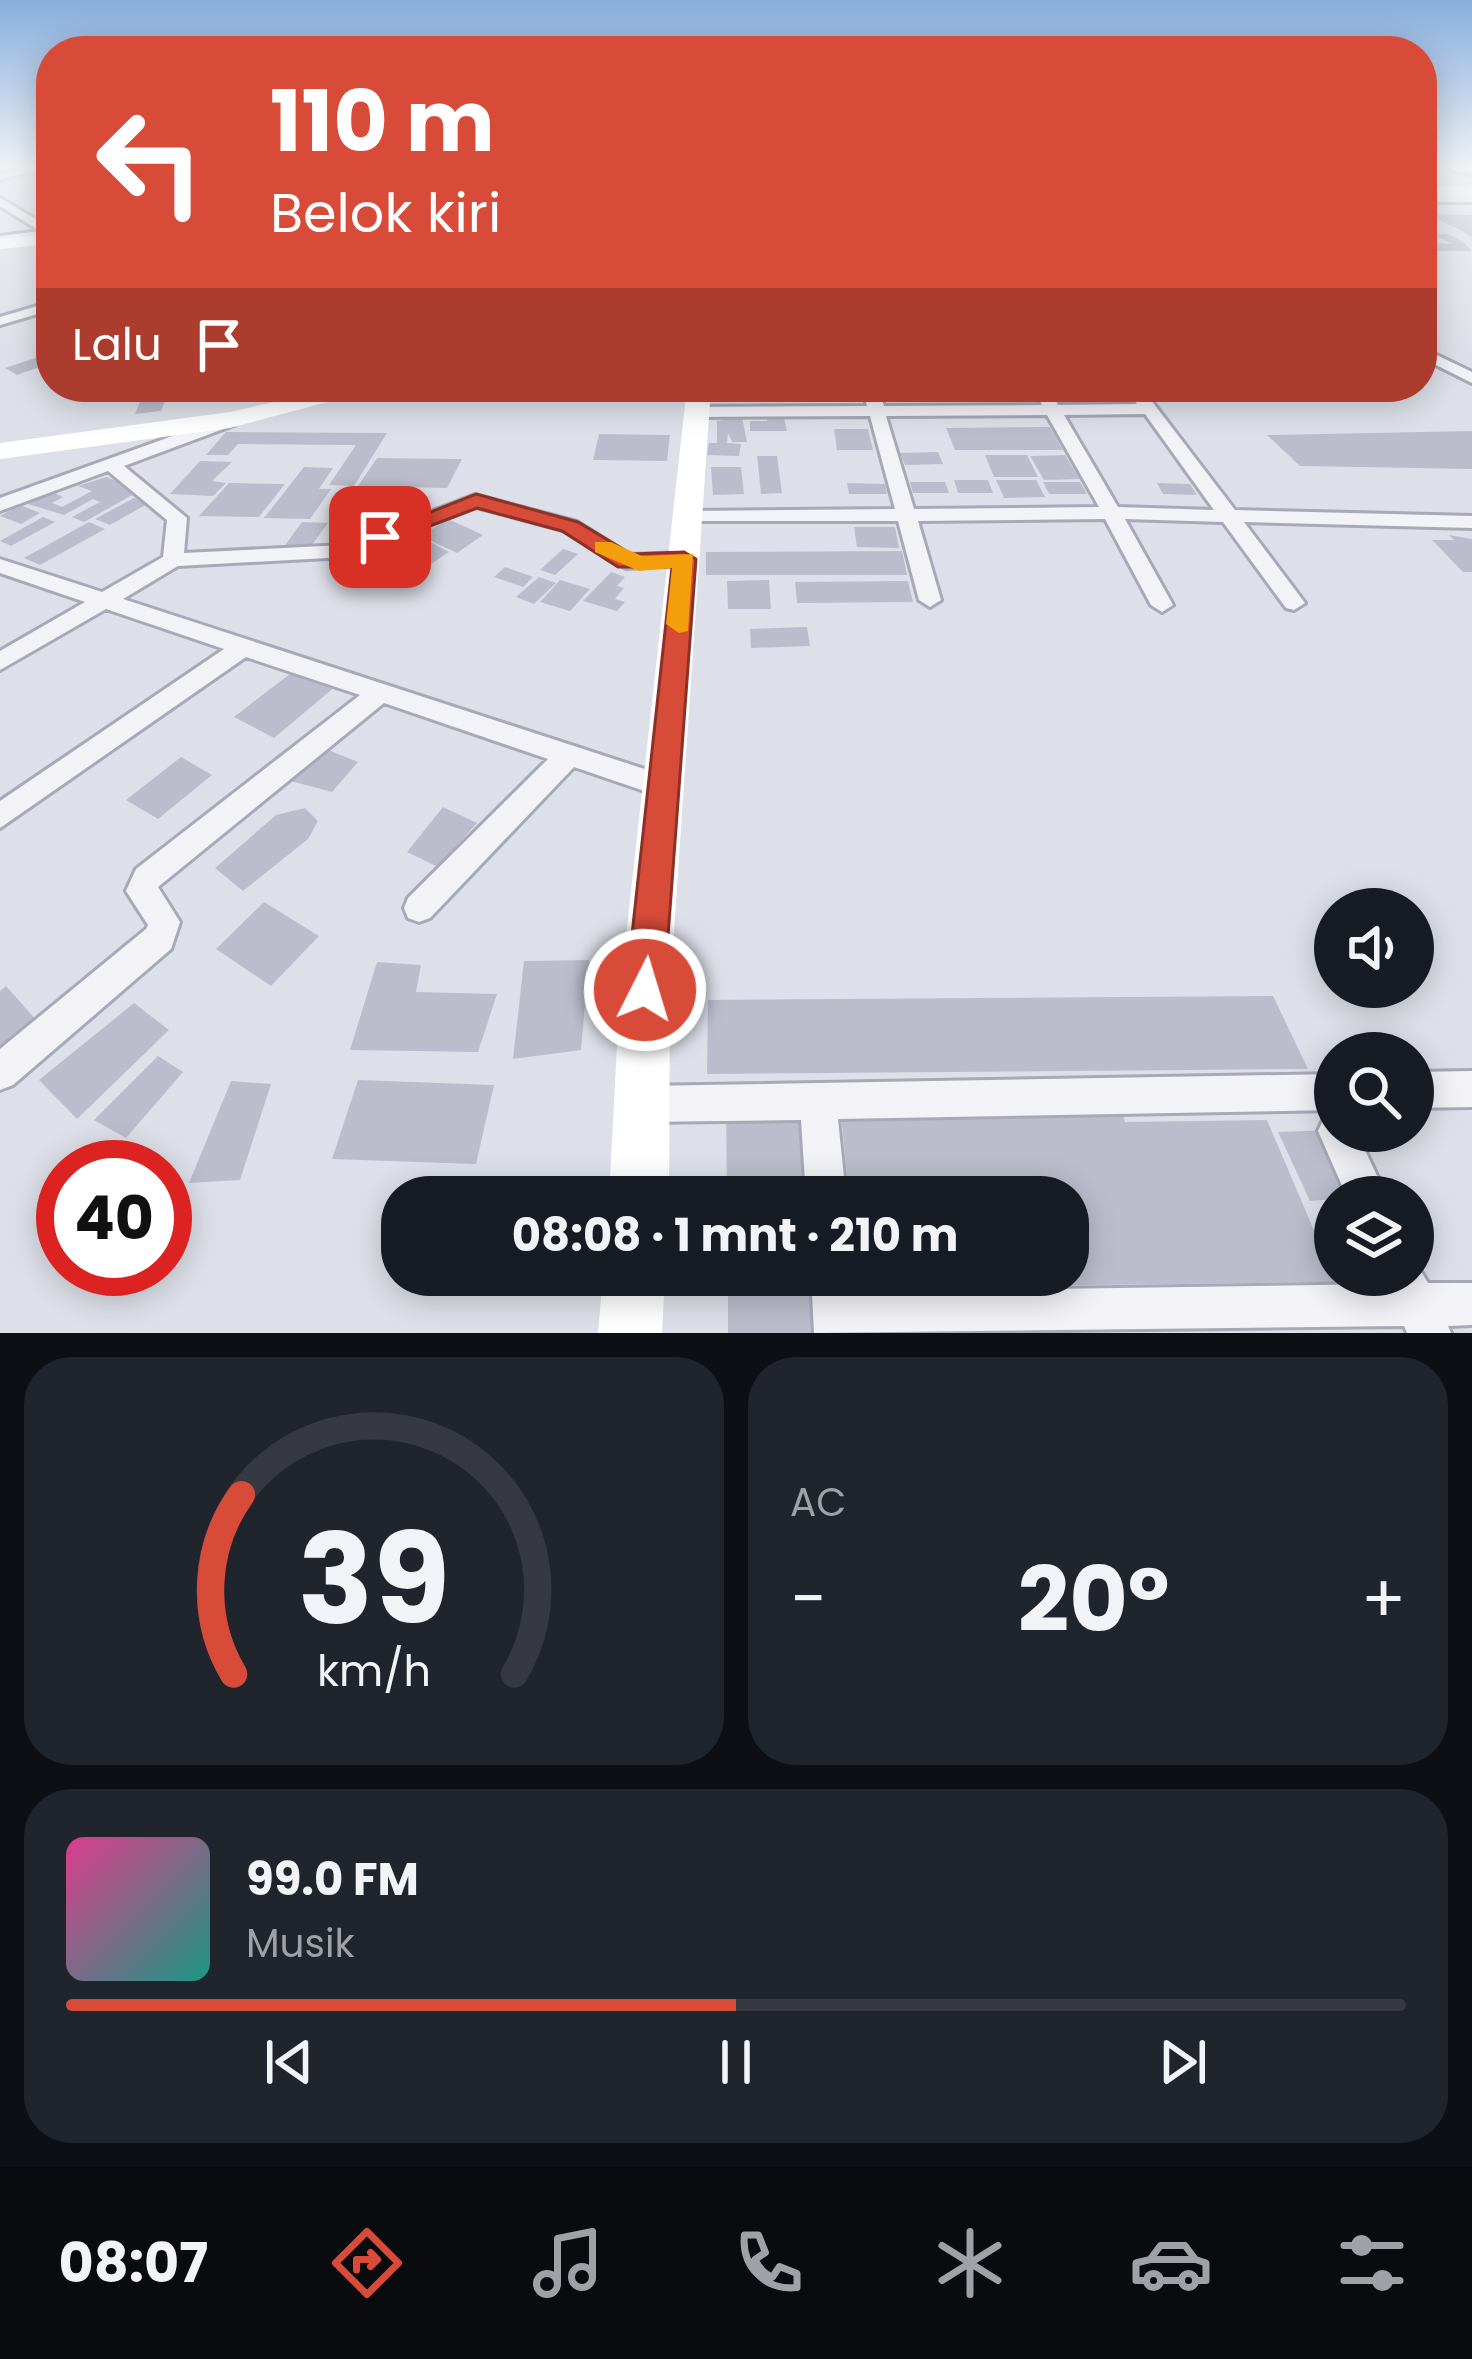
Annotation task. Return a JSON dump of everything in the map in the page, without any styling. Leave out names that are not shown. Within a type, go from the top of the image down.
[{"type":"street","points":[[0,244],[36,238]]},
{"type":"street","points":[[0,321],[36,310]]},
{"type":"street","points":[[1437,360],[1472,378]]},
{"type":"street","points":[[0,451],[230,420],[307,402]]},
{"type":"street","points":[[640,1176],[662,786],[698,402]]},
{"type":"street","points":[[747,402],[876,410],[1149,409]]},
{"type":"street","points":[[874,402],[930,600]]},
{"type":"street","points":[[1048,402],[1162,605]]},
{"type":"street","points":[[1144,402],[1294,603]]},
{"type":"street","points":[[0,505],[230,420]]},
{"type":"street","points":[[112,466],[177,518],[173,560]]},
{"type":"street","points":[[0,662],[112,601],[173,560],[346,551],[476,501],[570,526],[626,562],[684,559]]},
{"type":"street","points":[[687,517],[1226,513],[1472,522]]},
{"type":"street","points":[[0,566],[662,786]]},
{"type":"street","points":[[0,816],[245,646]]},
{"type":"street","points":[[0,1072],[160,938],[164,922],[141,891],[147,878],[380,693]]},
{"type":"street","points":[[419,908],[567,757]]},
{"type":"street","points":[[1434,1090],[1472,1089]]},
{"type":"street","points":[[642,1104],[818,1101],[1314,1111]]},
{"type":"street","points":[[818,1101],[824,1176]]},
{"type":"street","points":[[630,1333],[633,1296]]},
{"type":"street","points":[[834,1307],[1472,1304]]},
{"type":"building","points":[[1447,234],[1472,251],[1437,251],[1437,243],[1453,244],[1437,235]]},
{"type":"building","points":[[36,358],[36,368],[17,375],[5,368]]},
{"type":"building","points":[[140,402],[165,402],[161,411],[135,414]]},
{"type":"building","points":[[767,414],[783,414],[787,431],[750,431],[750,421],[767,421]]},
{"type":"building","points":[[742,417],[747,442],[732,442],[728,433],[727,443],[741,444],[739,456],[707,455],[709,443],[717,443],[717,421]]},
{"type":"building","points":[[1050,427],[1063,450],[955,450],[946,428]]},
{"type":"building","points":[[834,429],[868,429],[873,450],[837,450]]},
{"type":"building","points":[[1472,431],[1472,469],[1300,466],[1267,435]]},
{"type":"building","points":[[226,432],[387,433],[354,486],[329,485],[356,445],[238,444],[228,455],[206,455]]},
{"type":"building","points":[[599,434],[670,435],[667,461],[593,460]]},
{"type":"building","points":[[938,452],[943,464],[905,465],[900,453]]},
{"type":"building","points":[[985,455],[1027,455],[1038,477],[994,477]]},
{"type":"building","points":[[1065,455],[1080,479],[1044,480],[1030,456]]},
{"type":"building","points":[[757,456],[777,456],[782,493],[761,494]]},
{"type":"building","points":[[377,458],[462,459],[447,488],[358,486]]},
{"type":"building","points":[[200,461],[232,462],[212,481],[226,483],[213,496],[170,494]]},
{"type":"building","points":[[304,467],[333,468],[319,489],[331,489],[310,519],[264,518]]},
{"type":"building","points":[[711,467],[741,467],[744,494],[713,495]]},
{"type":"building","points":[[106,477],[141,490],[84,522],[72,517],[100,502],[93,499],[64,515],[28,504],[52,492],[63,497],[52,503],[62,507],[92,491],[78,486]]},
{"type":"building","points":[[954,480],[988,480],[993,493],[958,493]]},
{"type":"building","points":[[996,480],[1036,480],[1045,497],[1004,498]]},
{"type":"building","points":[[910,482],[945,482],[949,493],[913,493]]},
{"type":"building","points":[[1043,482],[1080,482],[1087,494],[1049,494]]},
{"type":"building","points":[[229,483],[285,484],[259,517],[199,516]]},
{"type":"building","points":[[847,483],[885,484],[887,494],[849,494]]},
{"type":"building","points":[[1157,483],[1190,484],[1197,495],[1163,494]]},
{"type":"building","points":[[134,498],[149,503],[110,525],[95,519]]},
{"type":"building","points":[[20,505],[40,513],[21,524],[0,516]]},
{"type":"building","points":[[43,517],[55,522],[11,546],[0,541]]},
{"type":"building","points":[[448,519],[483,535],[457,553],[421,536]]},
{"type":"building","points":[[89,522],[105,529],[40,565],[24,558]]},
{"type":"building","points":[[302,522],[328,523],[309,549],[283,548]]},
{"type":"building","points":[[854,527],[895,527],[899,548],[857,547]]},
{"type":"building","points":[[1449,535],[1472,539],[1472,572],[1463,572],[1432,540],[1454,540]]},
{"type":"building","points":[[419,536],[449,552],[429,565],[399,548]]},
{"type":"building","points":[[563,549],[578,554],[555,575],[540,570]]},
{"type":"building","points":[[902,551],[907,575],[706,575],[706,552]]},
{"type":"building","points":[[505,567],[533,577],[523,587],[494,577]]},
{"type":"building","points":[[611,572],[625,577],[617,586],[624,588],[615,599],[625,602],[617,611],[583,601]]},
{"type":"building","points":[[539,577],[556,583],[534,604],[516,597]]},
{"type":"building","points":[[560,580],[590,589],[570,611],[540,602]]},
{"type":"building","points":[[769,580],[771,609],[728,609],[727,581]]},
{"type":"building","points":[[908,581],[913,602],[797,603],[795,582]]},
{"type":"building","points":[[807,627],[810,646],[751,648],[750,629]]},
{"type":"building","points":[[291,673],[336,686],[274,738],[234,717]]},
{"type":"building","points":[[323,748],[358,762],[332,792],[291,781]]},
{"type":"building","points":[[181,757],[212,775],[158,819],[126,800]]},
{"type":"building","points":[[443,807],[477,823],[438,867],[407,852]]},
{"type":"building","points":[[305,808],[318,821],[308,839],[243,891],[215,868],[276,815]]},
{"type":"building","points":[[264,902],[319,936],[271,986],[216,949]]},
{"type":"building","points":[[589,960],[581,1050],[513,1059],[524,961]]},
{"type":"building","points":[[377,962],[421,965],[416,992],[497,994],[478,1052],[350,1050]]},
{"type":"building","points":[[6,986],[38,1022],[0,1052],[0,991]]},
{"type":"building","points":[[1273,996],[1308,1069],[707,1074],[708,1000]]},
{"type":"building","points":[[134,1003],[169,1030],[77,1119],[39,1080]]},
{"type":"building","points":[[158,1056],[183,1072],[126,1138],[94,1120]]},
{"type":"building","points":[[358,1080],[494,1085],[476,1164],[332,1159]]},
{"type":"building","points":[[231,1081],[271,1084],[240,1180],[192,1183]]},
{"type":"building","points":[[726,1109],[809,1109],[814,1176],[727,1176]]},
{"type":"building","points":[[1122,1110],[1125,1122],[1267,1120],[1314,1230],[1314,1282],[1089,1285],[1089,1176],[847,1176],[841,1113]]},
{"type":"building","points":[[1314,1131],[1314,1152],[1341,1152],[1353,1176],[1314,1176],[1314,1201],[1310,1201],[1278,1132]]},
{"type":"building","points":[[728,1296],[822,1296],[825,1333],[728,1333]]},
{"type":"slow traffic","points":[[603,547],[615,557],[639,564],[684,559],[679,624]]},
{"type":"route","points":[[380,537],[460,504],[492,502],[570,526],[626,562],[684,559],[645,990]]}]
